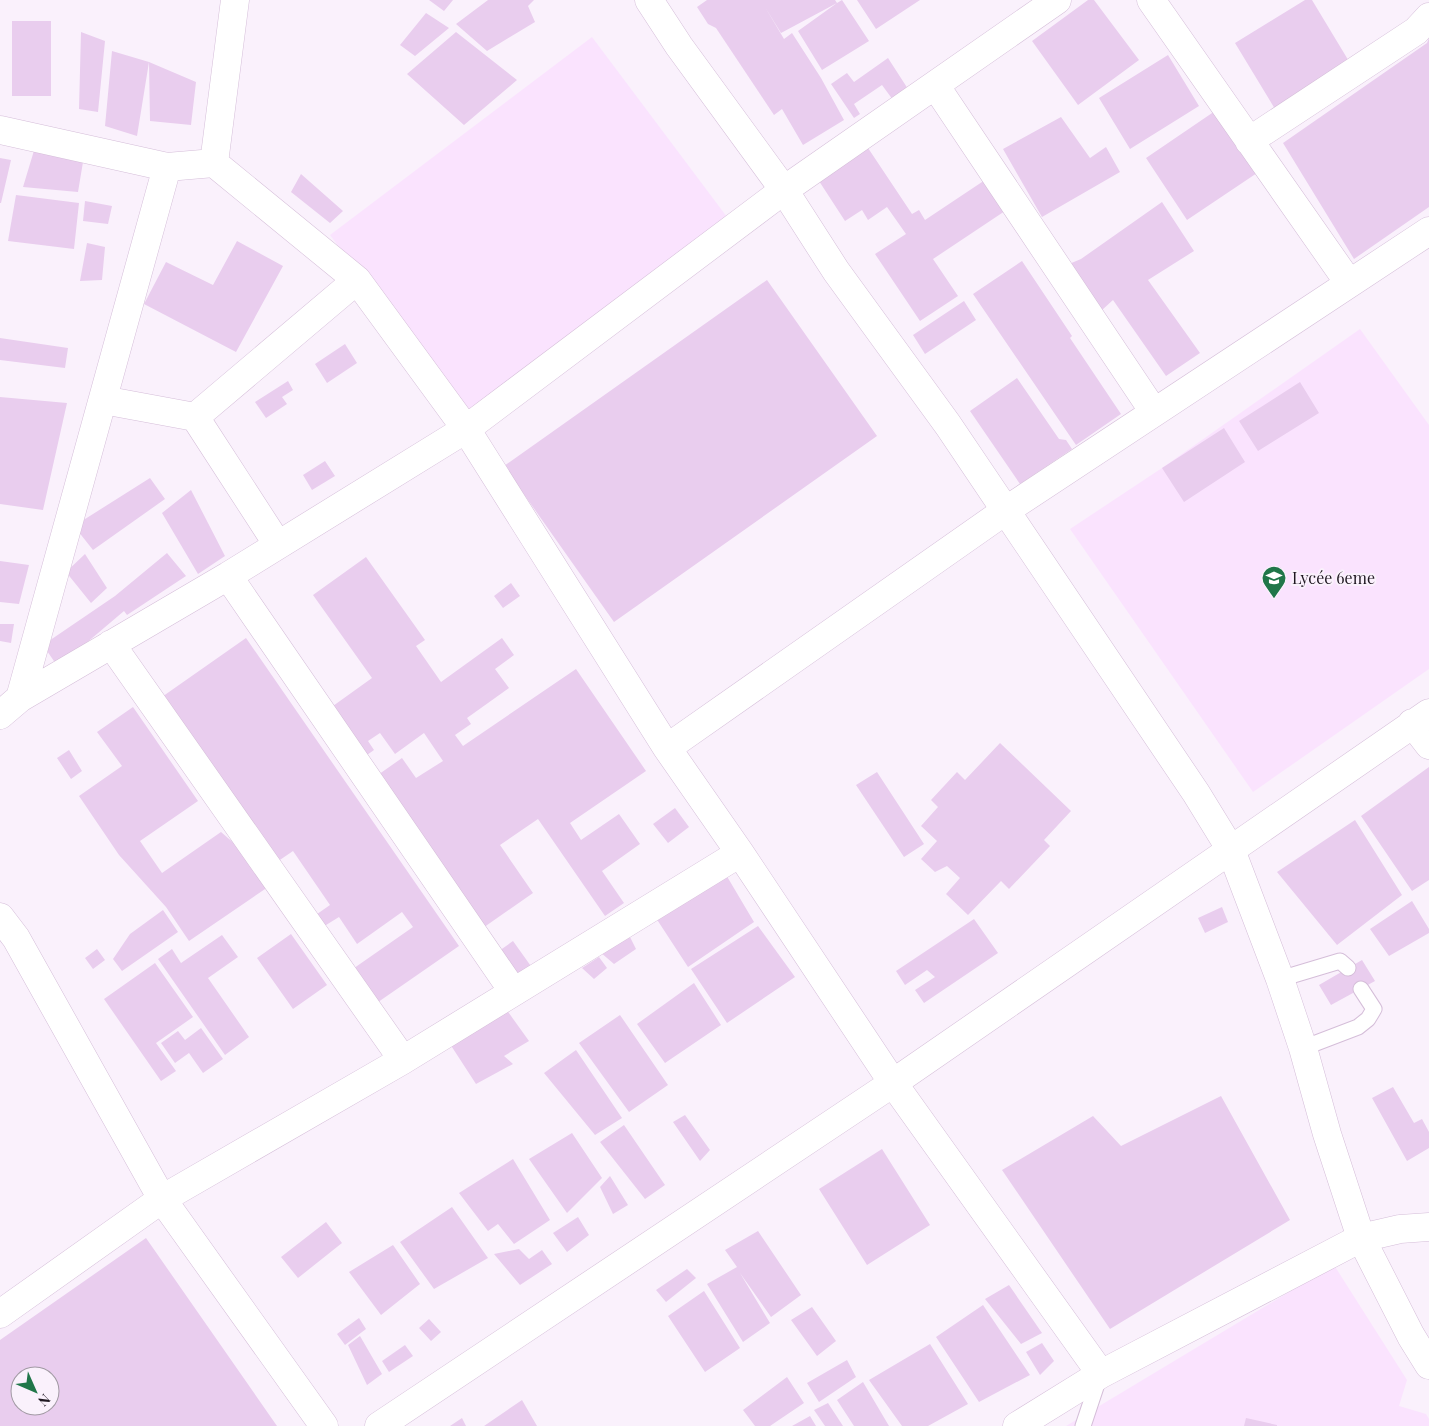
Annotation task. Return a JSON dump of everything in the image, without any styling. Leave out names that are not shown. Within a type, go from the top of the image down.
[{"type":"street","points":[[214,163],[235,0]]},
{"type":"street","points":[[649,0],[784,190],[836,271],[948,425],[1191,785],[1231,850],[1280,979],[1303,1048],[1327,1134],[1360,1238],[1411,1336],[1429,1365]]},
{"type":"street","points":[[10,707],[228,576],[466,429],[784,190],[1057,0]]},
{"type":"street","points":[[1151,0],[1349,283]]},
{"type":"street","points":[[1249,141],[1416,32],[1429,16]]},
{"type":"street","points":[[935,85],[1154,412]]},
{"type":"street","points":[[0,130],[167,167],[214,163],[356,280],[466,429],[667,748],[740,853],[893,1083],[1101,1374]]},
{"type":"street","points":[[10,707],[103,400],[167,167]]},
{"type":"street","points":[[667,748],[1005,511],[1429,231]]},
{"type":"street","points":[[195,417],[356,280]]},
{"type":"street","points":[[103,400],[195,417],[278,544]]},
{"type":"street","points":[[228,576],[513,992]]},
{"type":"street","points":[[112,644],[403,1060]]},
{"type":"street","points":[[380,1426],[893,1083],[1421,718],[1429,745]]},
{"type":"street","points":[[0,1314],[162,1199],[403,1060],[740,853]]},
{"type":"street","points":[[0,917],[16,938],[162,1199],[324,1426]]},
{"type":"street","points":[[1016,1426],[1101,1374],[1360,1238],[1400,1229],[1429,1226]]},
{"type":"lane","points":[[1280,979],[1340,961],[1348,968]]},
{"type":"lane","points":[[1303,1048],[1358,1027],[1368,1019],[1374,1009],[1361,989]]},
{"type":"lane","points":[[1083,1426],[1101,1374]]},
{"type":"shaded area","points":[[592,37],[730,221],[468,419],[330,235]]},
{"type":"shaded area","name":"Lycée 6eme","points":[[1360,329],[1429,425],[1429,669],[1253,792],[1070,529],[1162,468]]},
{"type":"shaded area","points":[[1334,1265],[1407,1380],[1399,1406],[1426,1414],[1429,1419],[1429,1426],[1066,1426]]},
{"type":"building","points":[[429,0],[453,0],[444,11]]},
{"type":"building","points":[[488,0],[534,0],[528,6],[535,22],[487,51],[456,24]]},
{"type":"building","points":[[707,0],[835,0],[837,3],[781,33],[765,7],[784,39],[792,33],[821,78],[844,120],[803,145],[782,109],[774,115],[716,28],[708,24],[697,7]]},
{"type":"building","points":[[842,0],[869,41],[822,70],[798,31]]},
{"type":"building","points":[[857,0],[920,0],[876,29]]},
{"type":"building","points":[[1088,0],[1094,0],[1139,60],[1078,105],[1032,41]]},
{"type":"building","points":[[1305,0],[1312,0],[1350,63],[1275,109],[1235,43]]},
{"type":"building","points":[[426,13],[449,28],[415,56],[400,45]]},
{"type":"building","points":[[12,21],[51,21],[51,96],[12,96]]},
{"type":"building","points":[[81,32],[105,41],[98,112],[79,109]]},
{"type":"building","points":[[456,32],[517,80],[464,125],[407,74]]},
{"type":"building","points":[[1429,38],[1429,207],[1354,259],[1283,143],[1427,43]]},
{"type":"building","points":[[112,51],[149,62],[137,136],[105,126]]},
{"type":"building","points":[[1168,55],[1199,106],[1130,149],[1099,98]]},
{"type":"building","points":[[888,58],[908,89],[893,100],[882,85],[854,104],[860,114],[854,118],[831,84],[847,73],[854,82]]},
{"type":"building","points":[[149,62],[196,82],[191,125],[150,121]]},
{"type":"building","points":[[1218,109],[1260,171],[1187,220],[1146,158]]},
{"type":"building","points":[[1061,117],[1090,158],[1106,147],[1120,172],[1042,217],[1003,149]]},
{"type":"building","points":[[36,144],[84,156],[78,192],[23,187]]},
{"type":"building","points":[[868,148],[912,214],[919,210],[925,220],[985,180],[1005,211],[933,259],[958,296],[920,321],[875,254],[906,234],[887,207],[868,220],[862,210],[845,221],[819,181]]},
{"type":"building","points":[[0,158],[11,160],[1,203],[0,203]]},
{"type":"building","points":[[301,174],[343,211],[330,223],[291,192]]},
{"type":"building","points":[[16,195],[79,203],[74,249],[8,241]]},
{"type":"building","points":[[85,201],[112,206],[108,224],[83,221]]},
{"type":"building","points":[[1162,202],[1194,251],[1148,280],[1200,353],[1166,376],[1113,300],[1102,310],[1069,264],[1081,259]]},
{"type":"building","points":[[237,241],[283,266],[236,352],[144,304],[166,262],[213,285]]},
{"type":"building","points":[[87,243],[105,247],[102,280],[80,281]]},
{"type":"building","points":[[1022,261],[1072,336],[1070,338],[1121,414],[1076,445],[973,294]]},
{"type":"building","points":[[767,280],[877,436],[614,622],[504,466]]},
{"type":"building","points":[[964,301],[976,320],[925,354],[913,335]]},
{"type":"building","points":[[0,338],[68,348],[65,368],[0,360]]},
{"type":"building","points":[[345,344],[357,363],[327,383],[315,364]]},
{"type":"building","points":[[1017,378],[1059,439],[1066,440],[1072,449],[1020,484],[970,411]]},
{"type":"building","points":[[288,381],[293,390],[282,397],[287,404],[266,418],[255,402]]},
{"type":"building","points":[[1300,382],[1319,413],[1258,451],[1239,421]]},
{"type":"building","points":[[0,397],[67,403],[43,510],[0,504]]},
{"type":"building","points":[[1224,428],[1245,462],[1184,502],[1162,468]]},
{"type":"building","points":[[325,461],[335,476],[312,490],[303,475]]},
{"type":"building","points":[[150,478],[165,499],[93,550],[74,526]]},
{"type":"building","points":[[191,490],[225,556],[198,574],[162,513]]},
{"type":"building","points":[[167,553],[186,576],[127,615],[124,611],[58,667],[43,645],[115,596]]},
{"type":"building","points":[[85,554],[107,588],[91,603],[66,572]]},
{"type":"building","points":[[366,557],[425,640],[416,646],[441,682],[502,638],[514,655],[495,669],[509,688],[467,718],[471,724],[455,735],[463,746],[576,669],[646,771],[570,823],[581,840],[619,814],[640,844],[602,871],[624,903],[605,916],[538,819],[500,845],[533,893],[480,930],[375,777],[402,758],[416,778],[443,761],[424,733],[395,754],[380,733],[368,741],[374,750],[360,760],[326,711],[372,678],[313,595]]},
{"type":"building","points":[[0,561],[29,565],[19,604],[0,602]]},
{"type":"building","points":[[511,583],[520,596],[503,608],[494,596]]},
{"type":"building","points":[[0,624],[14,624],[11,643],[0,641]]},
{"type":"building","points":[[246,638],[459,946],[371,1007],[347,973],[413,927],[402,912],[357,944],[339,917],[318,930],[310,919],[330,905],[293,851],[274,864],[159,699]]},
{"type":"building","points":[[133,707],[198,801],[140,841],[162,873],[221,832],[244,852],[268,887],[189,941],[166,907],[119,855],[79,796],[122,766],[97,732]]},
{"type":"building","points":[[1000,743],[1071,811],[1044,840],[1050,846],[1009,889],[1001,881],[968,915],[946,894],[960,878],[947,866],[935,872],[921,859],[937,841],[921,826],[938,807],[931,800],[957,772],[965,780]]},
{"type":"building","points":[[69,750],[82,771],[71,779],[57,758]]},
{"type":"building","points":[[1429,767],[1429,880],[1412,891],[1361,816]]},
{"type":"building","points":[[877,772],[924,844],[904,857],[856,785]]},
{"type":"building","points":[[675,808],[689,827],[668,843],[653,824]]},
{"type":"building","points":[[1355,820],[1402,895],[1337,945],[1277,872]]},
{"type":"building","points":[[722,868],[754,922],[688,967],[654,915]]},
{"type":"building","points":[[1412,901],[1429,929],[1429,933],[1389,956],[1370,929]]},
{"type":"building","points":[[1222,907],[1228,922],[1205,933],[1198,918]]},
{"type":"building","points":[[163,910],[178,932],[122,971],[113,959],[130,934]]},
{"type":"building","points":[[974,919],[998,953],[924,1003],[915,990],[935,977],[927,970],[905,985],[896,971]]},
{"type":"building","points":[[758,926],[795,977],[727,1023],[691,969]]},
{"type":"building","points":[[627,931],[636,949],[614,964],[600,952]]},
{"type":"building","points":[[291,934],[327,985],[293,1009],[257,958]]},
{"type":"building","points":[[222,935],[238,957],[208,978],[249,1037],[225,1055],[158,959],[172,949],[181,963]]},
{"type":"building","points":[[513,941],[533,969],[518,979],[499,951]]},
{"type":"building","points":[[97,949],[105,960],[93,969],[85,958]]},
{"type":"building","points":[[599,957],[607,968],[594,979],[582,968]]},
{"type":"building","points":[[1362,960],[1375,981],[1331,1005],[1319,985]]},
{"type":"building","points":[[155,963],[193,1017],[156,1043],[176,1071],[161,1081],[104,999]]},
{"type":"building","points":[[694,983],[721,1025],[665,1063],[637,1024]]},
{"type":"building","points":[[506,1009],[529,1041],[504,1056],[513,1064],[476,1084],[450,1044]]},
{"type":"building","points":[[620,1015],[668,1085],[629,1112],[579,1043]]},
{"type":"building","points":[[201,1028],[223,1059],[203,1073],[189,1053],[175,1063],[161,1043],[178,1031],[185,1040]]},
{"type":"building","points":[[576,1050],[622,1118],[595,1135],[544,1073]]},
{"type":"building","points":[[1393,1087],[1414,1123],[1422,1119],[1429,1132],[1429,1148],[1407,1161],[1372,1098]]},
{"type":"building","points":[[1221,1096],[1290,1220],[1110,1329],[1002,1170],[1093,1116],[1121,1146]]},
{"type":"building","points":[[685,1115],[710,1150],[700,1161],[673,1122]]},
{"type":"building","points":[[624,1125],[665,1185],[645,1199],[600,1142]]},
{"type":"building","points":[[572,1133],[602,1178],[567,1213],[529,1159]]},
{"type":"building","points":[[882,1149],[930,1225],[867,1265],[819,1189]]},
{"type":"building","points":[[513,1159],[550,1220],[514,1244],[498,1224],[488,1231],[459,1193]]},
{"type":"building","points":[[610,1176],[628,1205],[613,1214],[600,1187]]},
{"type":"building","points":[[452,1207],[488,1258],[434,1289],[400,1242]]},
{"type":"building","points":[[578,1217],[589,1235],[567,1252],[553,1233]]},
{"type":"building","points":[[326,1222],[342,1243],[298,1278],[281,1257]]},
{"type":"building","points":[[758,1231],[801,1295],[771,1317],[740,1273],[770,1323],[743,1342],[707,1284],[737,1267],[725,1250]]},
{"type":"building","points":[[146,1238],[277,1426],[0,1426],[0,1340]]},
{"type":"building","points":[[393,1245],[420,1284],[381,1315],[349,1272]]},
{"type":"building","points":[[519,1249],[529,1259],[542,1250],[552,1264],[520,1285],[494,1254]]},
{"type":"building","points":[[687,1269],[696,1278],[666,1302],[656,1290]]},
{"type":"building","points":[[1009,1285],[1042,1333],[1021,1344],[985,1299]]},
{"type":"building","points":[[704,1291],[740,1348],[705,1372],[668,1316]]},
{"type":"building","points":[[983,1305],[1030,1375],[979,1402],[936,1337]]},
{"type":"building","points":[[812,1307],[836,1341],[817,1356],[791,1320]]},
{"type":"building","points":[[359,1318],[366,1329],[345,1345],[337,1334]]},
{"type":"building","points":[[429,1319],[441,1332],[431,1341],[419,1328]]},
{"type":"building","points":[[360,1336],[382,1374],[367,1385],[348,1345]]},
{"type":"building","points":[[1042,1343],[1054,1361],[1040,1375],[1026,1352]]},
{"type":"building","points":[[930,1344],[968,1404],[928,1426],[902,1426],[869,1380]]},
{"type":"building","points":[[405,1345],[413,1356],[389,1372],[382,1361]]},
{"type":"building","points":[[847,1360],[856,1377],[819,1402],[807,1383]]},
{"type":"building","points":[[787,1377],[804,1403],[770,1426],[755,1426],[743,1410]]},
{"type":"building","points":[[863,1382],[889,1426],[854,1426],[837,1400]]},
{"type":"building","points":[[522,1400],[537,1426],[484,1426]]},
{"type":"building","points":[[828,1403],[843,1426],[825,1426],[814,1410]]},
{"type":"building","points":[[810,1416],[816,1426],[792,1426]]},
{"type":"building","points":[[462,1418],[466,1426],[450,1426]]},
{"type":"building","points":[[1246,1418],[1277,1425],[1277,1426],[1244,1426]]},
{"type":"place","name":"Lycée 6eme","points":[[1274,599]]}]
